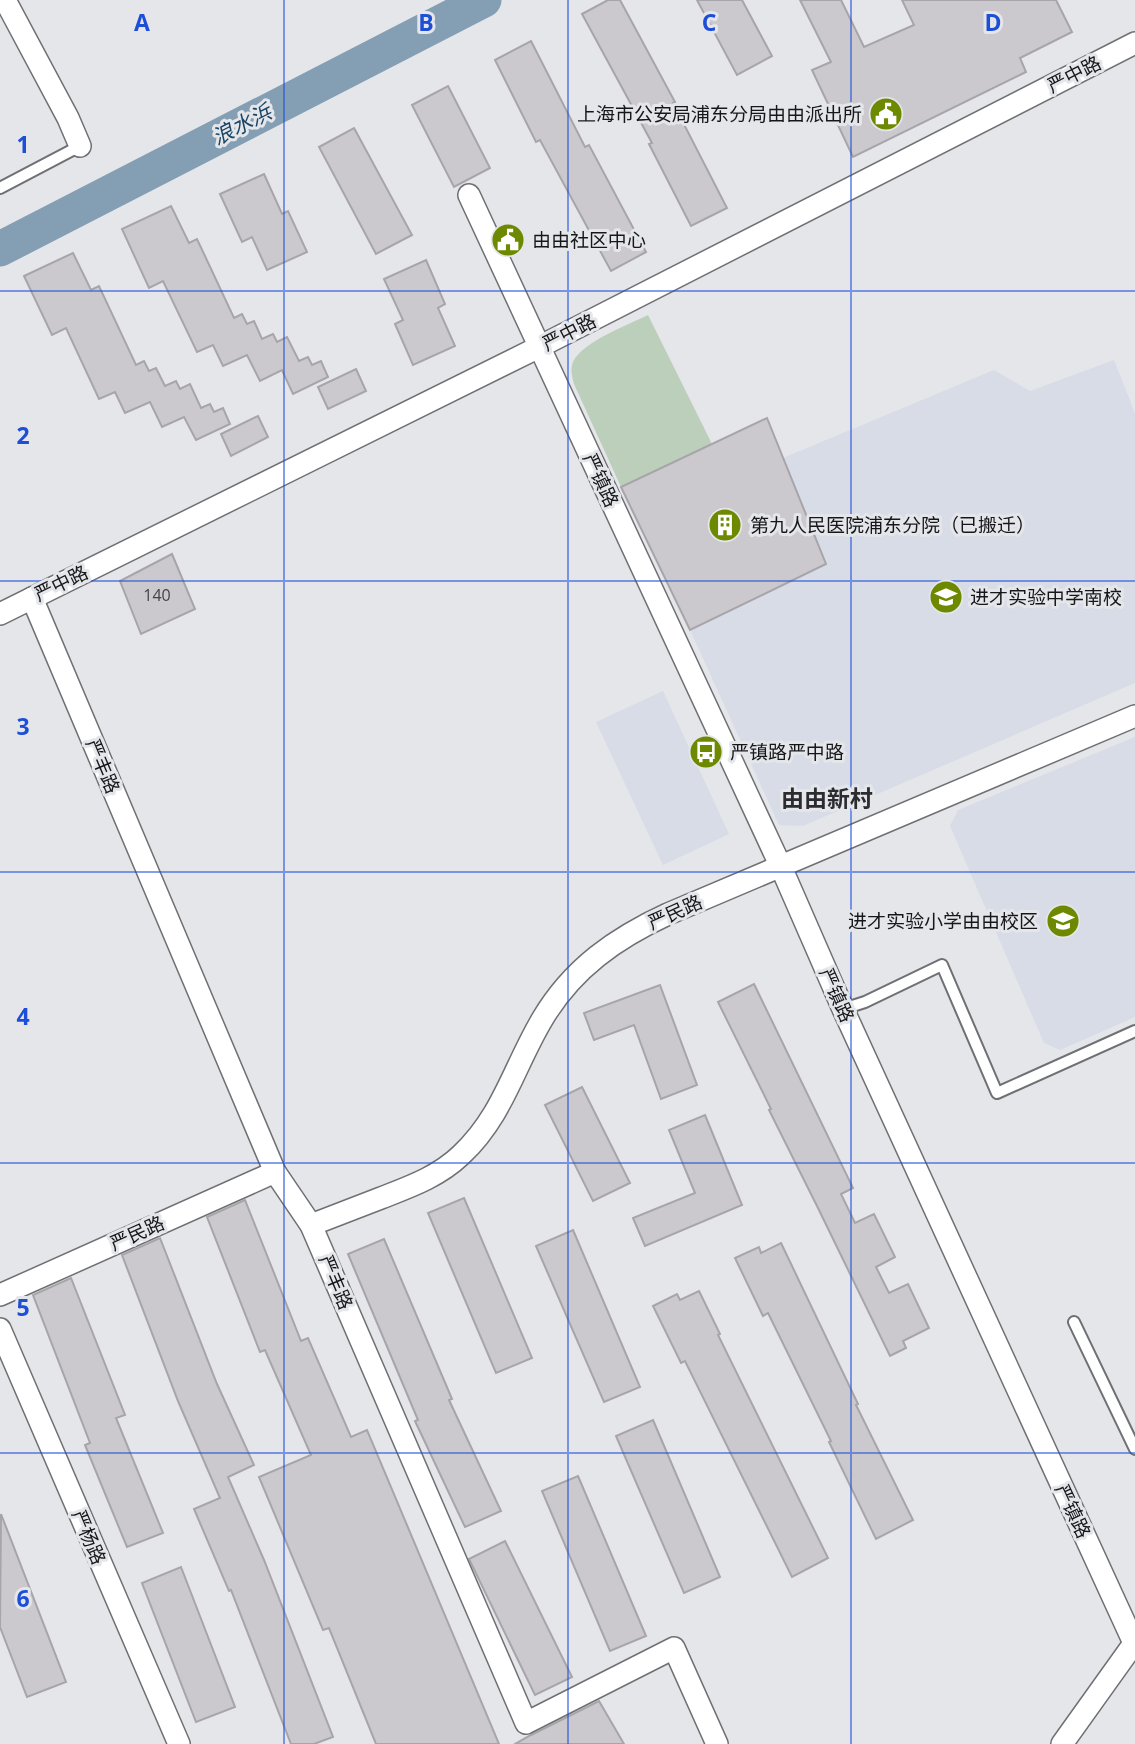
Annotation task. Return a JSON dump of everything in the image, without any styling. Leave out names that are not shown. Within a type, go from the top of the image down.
[{"type":"street","points":[[5,0],[68,118],[80,146]]},
{"type":"street","name":"严中路","points":[[0,614],[539,347],[1135,43]]},
{"type":"street","name":"严镇路","points":[[469,195],[781,867],[843,1009],[1135,1643]]},
{"type":"street","name":"严丰路","points":[[32,598],[275,1172],[311,1225],[526,1723],[674,1648],[717,1744]]},
{"type":"street","name":"严民路","points":[[311,1225],[414,1185],[439,1173],[461,1156],[499,1107],[542,1020],[558,995],[580,971],[614,943],[668,914],[1135,716]]},
{"type":"street","name":"严民路","points":[[0,1295],[275,1172]]},
{"type":"street","name":"严杨路","points":[[0,1329],[179,1744]]},
{"type":"street","points":[[1062,1744],[1135,1643]]},
{"type":"lane","points":[[0,188],[80,146]]},
{"type":"lane","points":[[843,1009],[865,1002],[942,965],[997,1093],[1135,1031]]},
{"type":"lane","points":[[1074,1322],[1135,1450]]},
{"type":"shaded area","name":"进才实验中学南校","points":[[1114,360],[1135,413],[1135,683],[803,826],[779,825],[690,630],[826,564],[783,458],[994,370],[1030,391]]},
{"type":"shaded area","points":[[663,691],[729,834],[663,865],[596,722]]},
{"type":"shaded area","name":"进才实验小学由由校区","points":[[1135,737],[1135,1017],[1060,1050],[1044,1043],[950,826],[958,810]]},
{"type":"green space","points":[[648,315],[712,444],[621,487],[574,384],[572,367],[578,355],[595,341]]},
{"type":"building","points":[[608,0],[620,0],[675,102],[673,103],[727,208],[691,226],[649,144],[652,143],[582,14]]},
{"type":"building","points":[[697,0],[742,0],[772,56],[737,75]]},
{"type":"building","name":"上海市公安局浦东分局由由派出所","points":[[800,0],[841,0],[864,47],[914,25],[902,0],[1056,0],[1072,32],[1020,58],[1026,72],[853,157],[812,70],[831,62]]},
{"type":"building","points":[[531,41],[585,147],[589,145],[646,252],[611,271],[540,140],[536,142],[495,60]]},
{"type":"building","points":[[448,86],[490,168],[454,187],[412,105]]},
{"type":"building","points":[[354,128],[412,235],[376,254],[319,147]]},
{"type":"building","points":[[264,174],[282,214],[288,211],[307,252],[267,270],[252,237],[242,242],[220,194]]},
{"type":"building","points":[[171,206],[189,243],[197,239],[234,318],[242,314],[247,324],[254,321],[262,339],[273,334],[277,342],[287,337],[299,361],[308,357],[312,365],[321,361],[328,377],[293,394],[282,370],[260,381],[247,355],[223,366],[213,345],[197,352],[163,281],[149,288],[122,229]]},
{"type":"building","points":[[73,253],[91,290],[99,286],[136,365],[144,361],[149,371],[156,368],[165,386],[176,381],[180,389],[190,384],[201,408],[210,404],[214,412],[223,408],[230,424],[196,440],[184,417],[162,427],[150,402],[125,413],[115,392],[99,399],[66,328],[52,335],[24,276]]},
{"type":"building","points":[[426,260],[445,304],[438,308],[455,346],[413,365],[395,324],[403,320],[384,279]]},
{"type":"building","points":[[356,369],[366,391],[328,409],[318,387]]},
{"type":"building","points":[[258,416],[268,437],[231,456],[221,434]]},
{"type":"building","name":"第九人民医院浦东分院（已搬迁）","points":[[767,418],[826,564],[690,630],[621,487]]},
{"type":"building","points":[[172,554],[195,609],[141,634],[120,581]]},
{"type":"building","points":[[754,984],[853,1188],[841,1194],[855,1223],[874,1214],[895,1257],[876,1267],[889,1293],[908,1284],[929,1328],[903,1341],[906,1348],[890,1356],[718,1002]]},
{"type":"building","points":[[660,985],[697,1085],[661,1099],[634,1025],[594,1040],[584,1013]]},
{"type":"building","points":[[582,1087],[630,1183],[593,1201],[545,1105]]},
{"type":"building","points":[[705,1115],[742,1205],[645,1246],[633,1218],[695,1193],[669,1130]]},
{"type":"building","points":[[464,1198],[532,1358],[496,1373],[428,1213]]},
{"type":"building","points":[[245,1200],[301,1341],[308,1338],[351,1437],[367,1430],[499,1744],[376,1744],[329,1628],[323,1630],[259,1477],[311,1455],[265,1350],[260,1352],[207,1217]]},
{"type":"building","points":[[573,1230],[640,1387],[604,1402],[536,1246]]},
{"type":"building","points":[[160,1238],[217,1384],[254,1465],[228,1477],[264,1560],[333,1737],[314,1744],[291,1744],[231,1590],[229,1591],[194,1509],[220,1498],[178,1401],[122,1255]]},
{"type":"building","points":[[384,1239],[452,1399],[449,1400],[501,1511],[465,1527],[415,1421],[418,1420],[348,1254]]},
{"type":"building","points":[[781,1243],[913,1520],[876,1539],[768,1313],[763,1316],[735,1258],[759,1247],[761,1253]]},
{"type":"building","points":[[71,1278],[125,1415],[116,1418],[163,1533],[127,1547],[85,1445],[90,1443],[33,1295]]},
{"type":"building","points":[[699,1291],[828,1558],[792,1577],[685,1361],[681,1363],[653,1306],[677,1294],[680,1300]]},
{"type":"building","points":[[653,1420],[720,1577],[684,1593],[616,1436]]},
{"type":"building","points":[[578,1476],[646,1636],[610,1651],[542,1491]]},
{"type":"building","points":[[1,1514],[66,1682],[27,1697],[0,1627]]},
{"type":"building","points":[[505,1541],[572,1677],[535,1695],[469,1559]]},
{"type":"building","points":[[181,1567],[235,1707],[196,1722],[142,1583]]},
{"type":"building","points":[[599,1701],[624,1744],[515,1744],[531,1735]]},
{"type":"waterway","name":"浪水浜","points":[[0,249],[484,0]]},
{"type":"place","name":"上海市公安局浦东分局由由派出所","points":[[886,114]]},
{"type":"place","name":"由由社区中心","points":[[508,240]]},
{"type":"place","name":"第九人民医院浦东分院（已搬迁）","points":[[725,525]]},
{"type":"place","name":"进才实验中学南校","points":[[946,597]]},
{"type":"place","name":"严镇路严中路","points":[[706,752]]},
{"type":"place","name":"进才实验小学由由校区","points":[[1063,921]]},
{"type":"district","name":"由由新村","points":[[827,799]]}]
